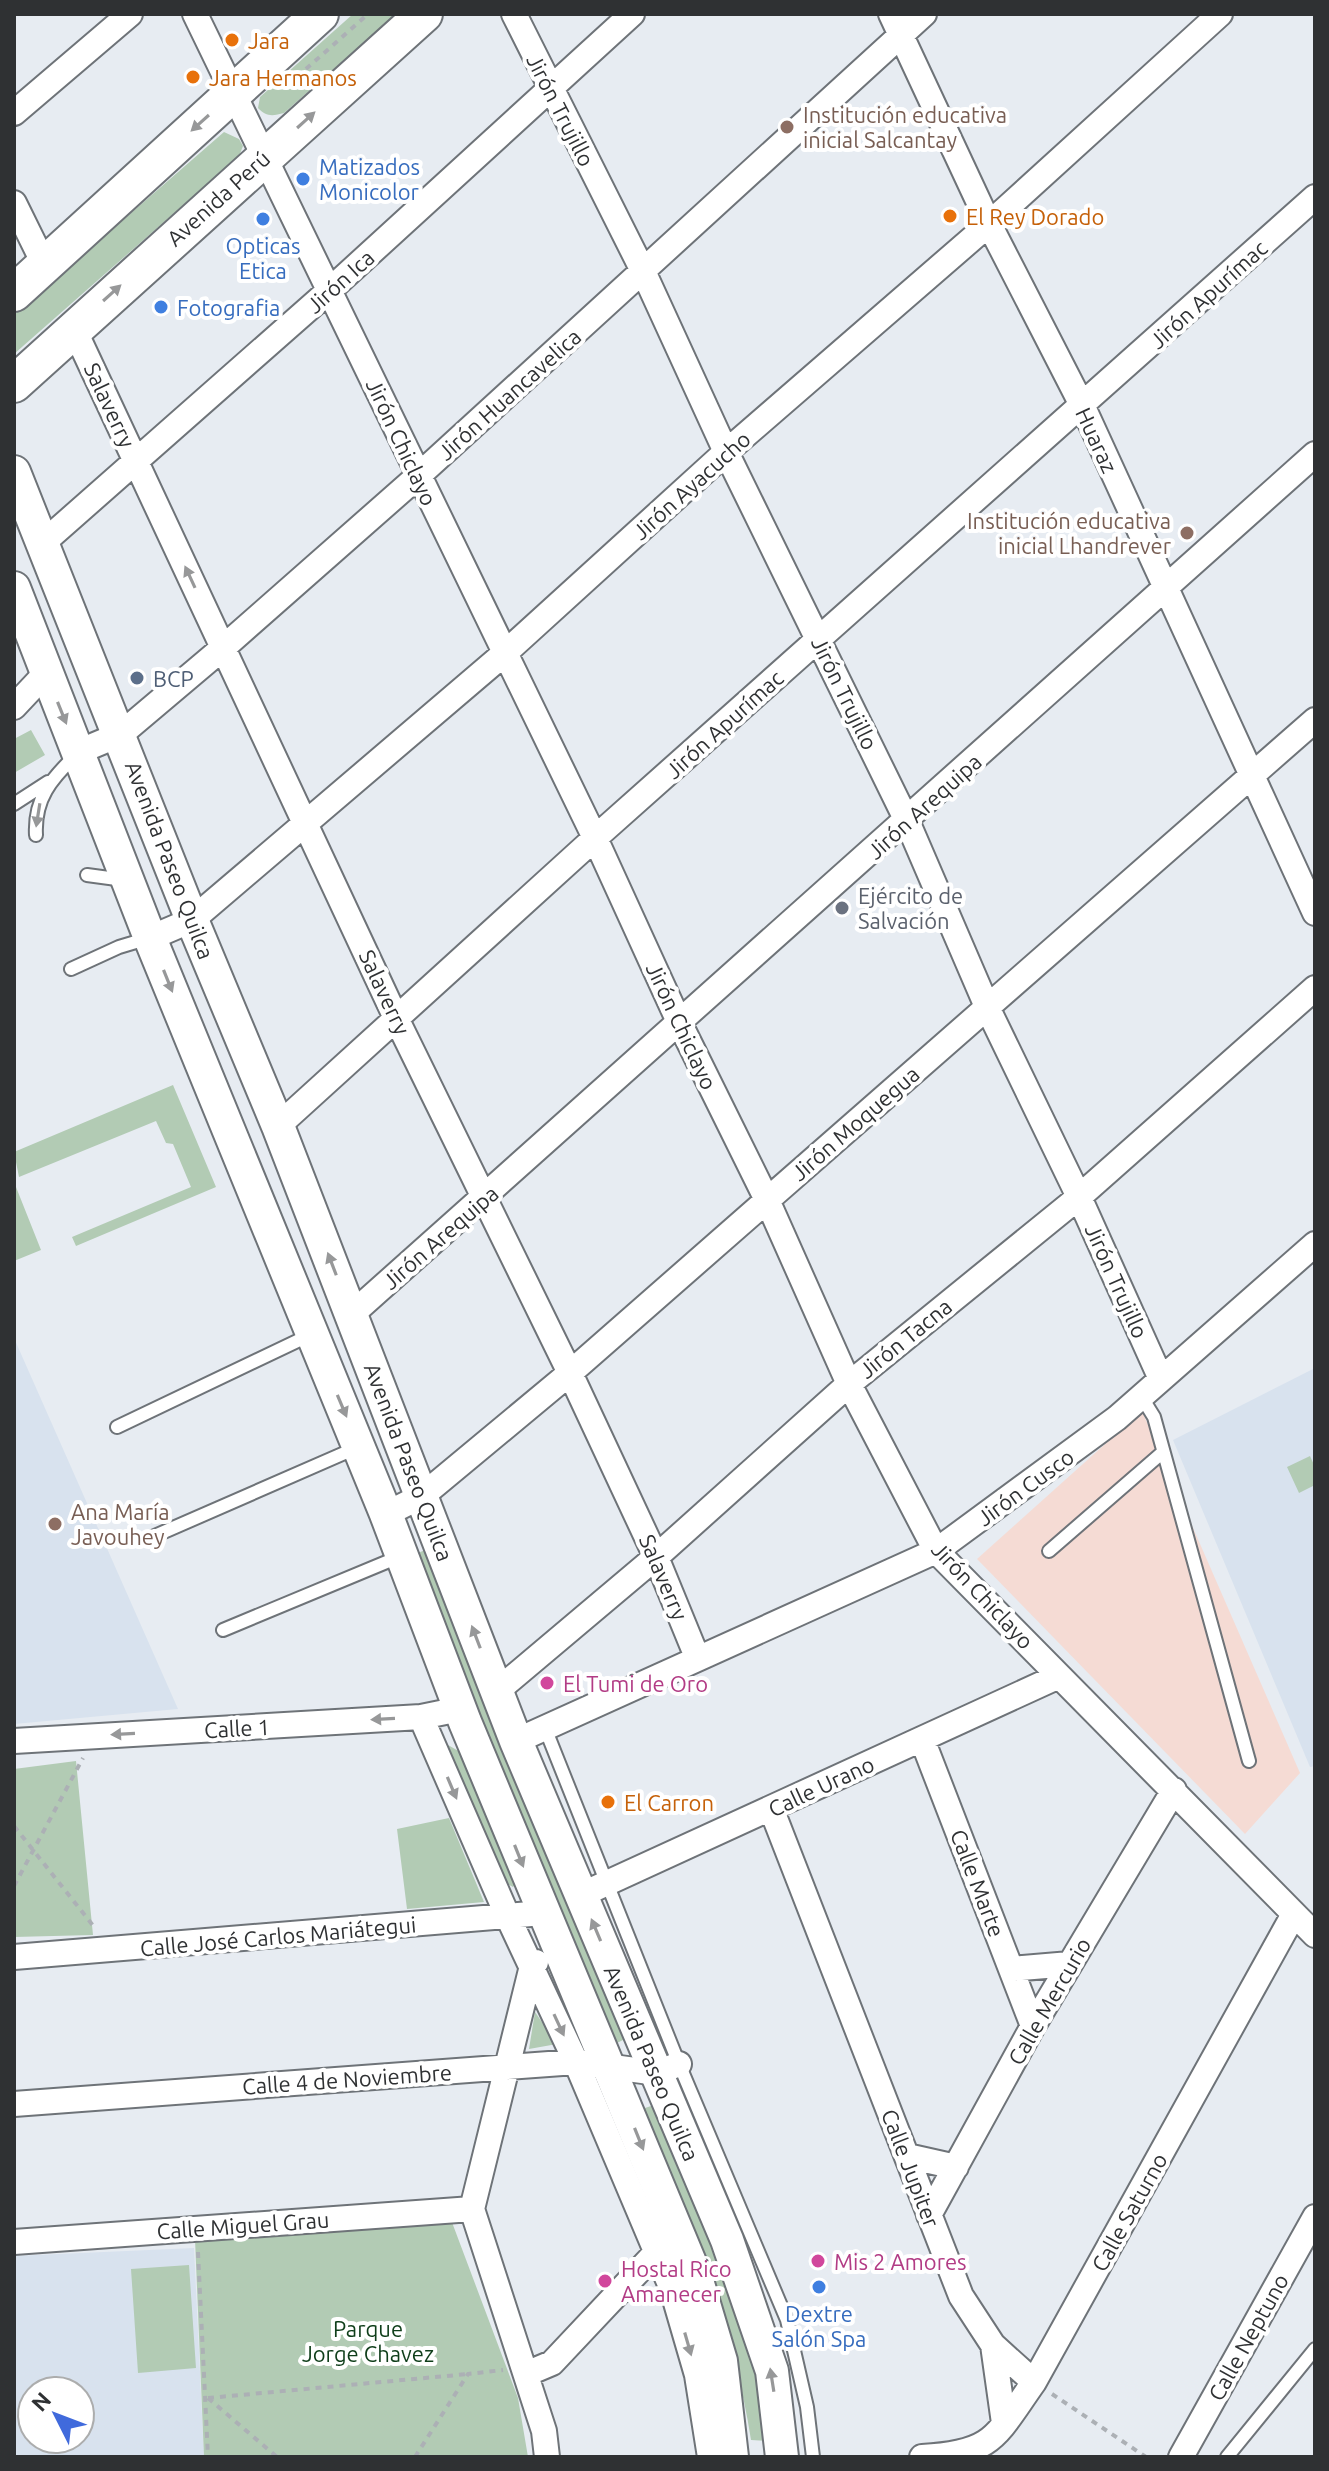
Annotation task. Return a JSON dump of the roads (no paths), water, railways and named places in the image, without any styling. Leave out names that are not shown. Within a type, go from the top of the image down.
[{"type":"main road","points":[[14,293],[320,14]]},
{"type":"main road","name":"Avenida Perú","points":[[14,384],[73,327],[424,14]]},
{"type":"main road","name":"Avenida Paseo Quilca","points":[[14,472],[121,734],[192,920],[278,1126],[516,1741],[594,1889],[668,2069],[772,2371],[782,2457]]},
{"type":"main road","name":"Avenida Paseo Quilca","points":[[14,588],[150,938],[359,1446],[460,1709],[555,1944],[610,2067],[666,2242],[696,2277],[721,2361],[732,2457]]},
{"type":"street","points":[[14,113],[130,14]]},
{"type":"street","name":"Jirón Chiclayo","points":[[195,14],[331,289],[417,477],[595,838],[680,1024],[767,1200],[849,1384],[936,1551],[1315,1935]]},
{"type":"street","name":"Jirón Trujillo","points":[[514,14],[643,271],[726,452],[907,821],[988,1009],[1079,1197],[1161,1379]]},
{"type":"street","name":"Jirón Ica","points":[[44,542],[331,289],[632,14]]},
{"type":"street","name":"Jirón Huancavelica","points":[[78,752],[121,734],[224,647],[643,271],[896,24],[924,14]]},
{"type":"street","name":"Jirón Ayacucho","points":[[150,938],[192,920],[505,653],[726,452],[989,224],[1220,14]]},
{"type":"street","name":"Huaraz","points":[[896,24],[989,224],[1083,407],[1315,913]]},
{"type":"street","name":"Jirón Apurímac","points":[[278,1126],[595,838],[1083,407],[1315,197]]},
{"type":"street","points":[[14,203],[45,266]]},
{"type":"street","name":"Salaverry","points":[[73,327],[396,1018],[570,1373],[656,1557],[697,1657]]},
{"type":"street","name":"Jirón Arequipa","points":[[351,1315],[1315,454]]},
{"type":"street","points":[[14,707],[46,673]]},
{"type":"street","name":"Jirón Moquegua","points":[[386,1514],[422,1496],[570,1373],[1315,720]]},
{"type":"street","name":"Jirón Tacna","points":[[497,1691],[656,1557],[849,1384],[1079,1197],[1315,988]]},
{"type":"street","name":"Jirón Cusco","points":[[516,1741],[936,1551],[1049,1470],[1141,1396],[1315,1244]]},
{"type":"street","name":"Calle Urano","points":[[594,1889],[1059,1676]]},
{"type":"street","name":"Calle 1","points":[[14,1741],[421,1717],[460,1709]]},
{"type":"street","name":"Avenida Paseo Quilca","points":[[421,1717],[508,1917],[666,2242],[672,2289],[697,2375],[710,2457]]},
{"type":"street","name":"Calle Marte","points":[[922,1739],[1033,2026]]},
{"type":"street","name":"Calle Mercurio","points":[[929,2215],[1033,2026],[1174,1790]]},
{"type":"street","name":"Calle Jupiter","points":[[771,1808],[961,2296],[993,2345],[1034,2382]]},
{"type":"street","name":"Calle José Carlos Mariátegui","points":[[14,1957],[543,1913]]},
{"type":"street","name":"Calle Saturno","points":[[922,2457],[960,2455],[992,2440],[1034,2382],[1294,1914]]},
{"type":"street","points":[[547,2457],[544,2431],[472,2209],[504,2067],[532,1966],[555,1944]]},
{"type":"street","points":[[1011,1969],[1070,1964]]},
{"type":"street","name":"Calle 4 de Noviembre","points":[[14,2104],[576,2062],[610,2067],[668,2069]]},
{"type":"street","points":[[907,2156],[956,2167]]},
{"type":"street","name":"Calle Miguel Grau","points":[[14,2242],[472,2209]]},
{"type":"street","name":"Calle Neptuno","points":[[1181,2457],[1315,2217]]},
{"type":"street","points":[[526,2374],[552,2363],[666,2242]]},
{"type":"street","points":[[993,2345],[1004,2423]]},
{"type":"lane","points":[[14,804],[48,782],[78,752]]},
{"type":"lane","points":[[36,835],[35,814],[48,782]]},
{"type":"lane","points":[[87,875],[128,880]]},
{"type":"lane","points":[[71,969],[119,947],[150,938]]},
{"type":"lane","points":[[117,1427],[312,1334]]},
{"type":"lane","points":[[1141,1396],[1154,1417],[1249,1761]]},
{"type":"lane","points":[[150,1538],[359,1446]]},
{"type":"lane","points":[[1049,1551],[1163,1452]]},
{"type":"lane","points":[[223,1630],[401,1556]]},
{"type":"lane","points":[[545,1728],[594,1889]]},
{"type":"lane","points":[[668,2069],[787,2320],[807,2407],[813,2457]]},
{"type":"lane","points":[[1227,2457],[1315,2349]]},
{"type":"place","name":"Jara","points":[[232,40]]},
{"type":"place","name":"Jara Hermanos","points":[[193,77]]},
{"type":"place","name":"Institución educativa inicial Salcantay","points":[[787,127]]},
{"type":"place","name":"Matizados Monicolor","points":[[303,179]]},
{"type":"place","name":"El Rey Dorado","points":[[950,216]]},
{"type":"place","name":"Opticas Etica","points":[[263,219]]},
{"type":"place","name":"Fotografia","points":[[161,307]]},
{"type":"place","name":"Institución educativa inicial Lhandrever","points":[[1187,533]]},
{"type":"place","name":"BCP","points":[[137,678]]},
{"type":"place","name":"Ejército de Salvación","points":[[842,908]]},
{"type":"place","name":"Ana María Javouhey","points":[[55,1524]]},
{"type":"place","name":"El Tumi de Oro","points":[[547,1683]]},
{"type":"place","name":"El Carron","points":[[608,1802]]},
{"type":"place","name":"Mis 2 Amores","points":[[818,2261]]},
{"type":"place","name":"Hostal Rico Amanecer","points":[[605,2281]]},
{"type":"place","name":"Dextre Salón Spa","points":[[819,2287]]},
{"type":"park label","name":"Parque Jorge Chavez","points":[[368,2340]]}]
